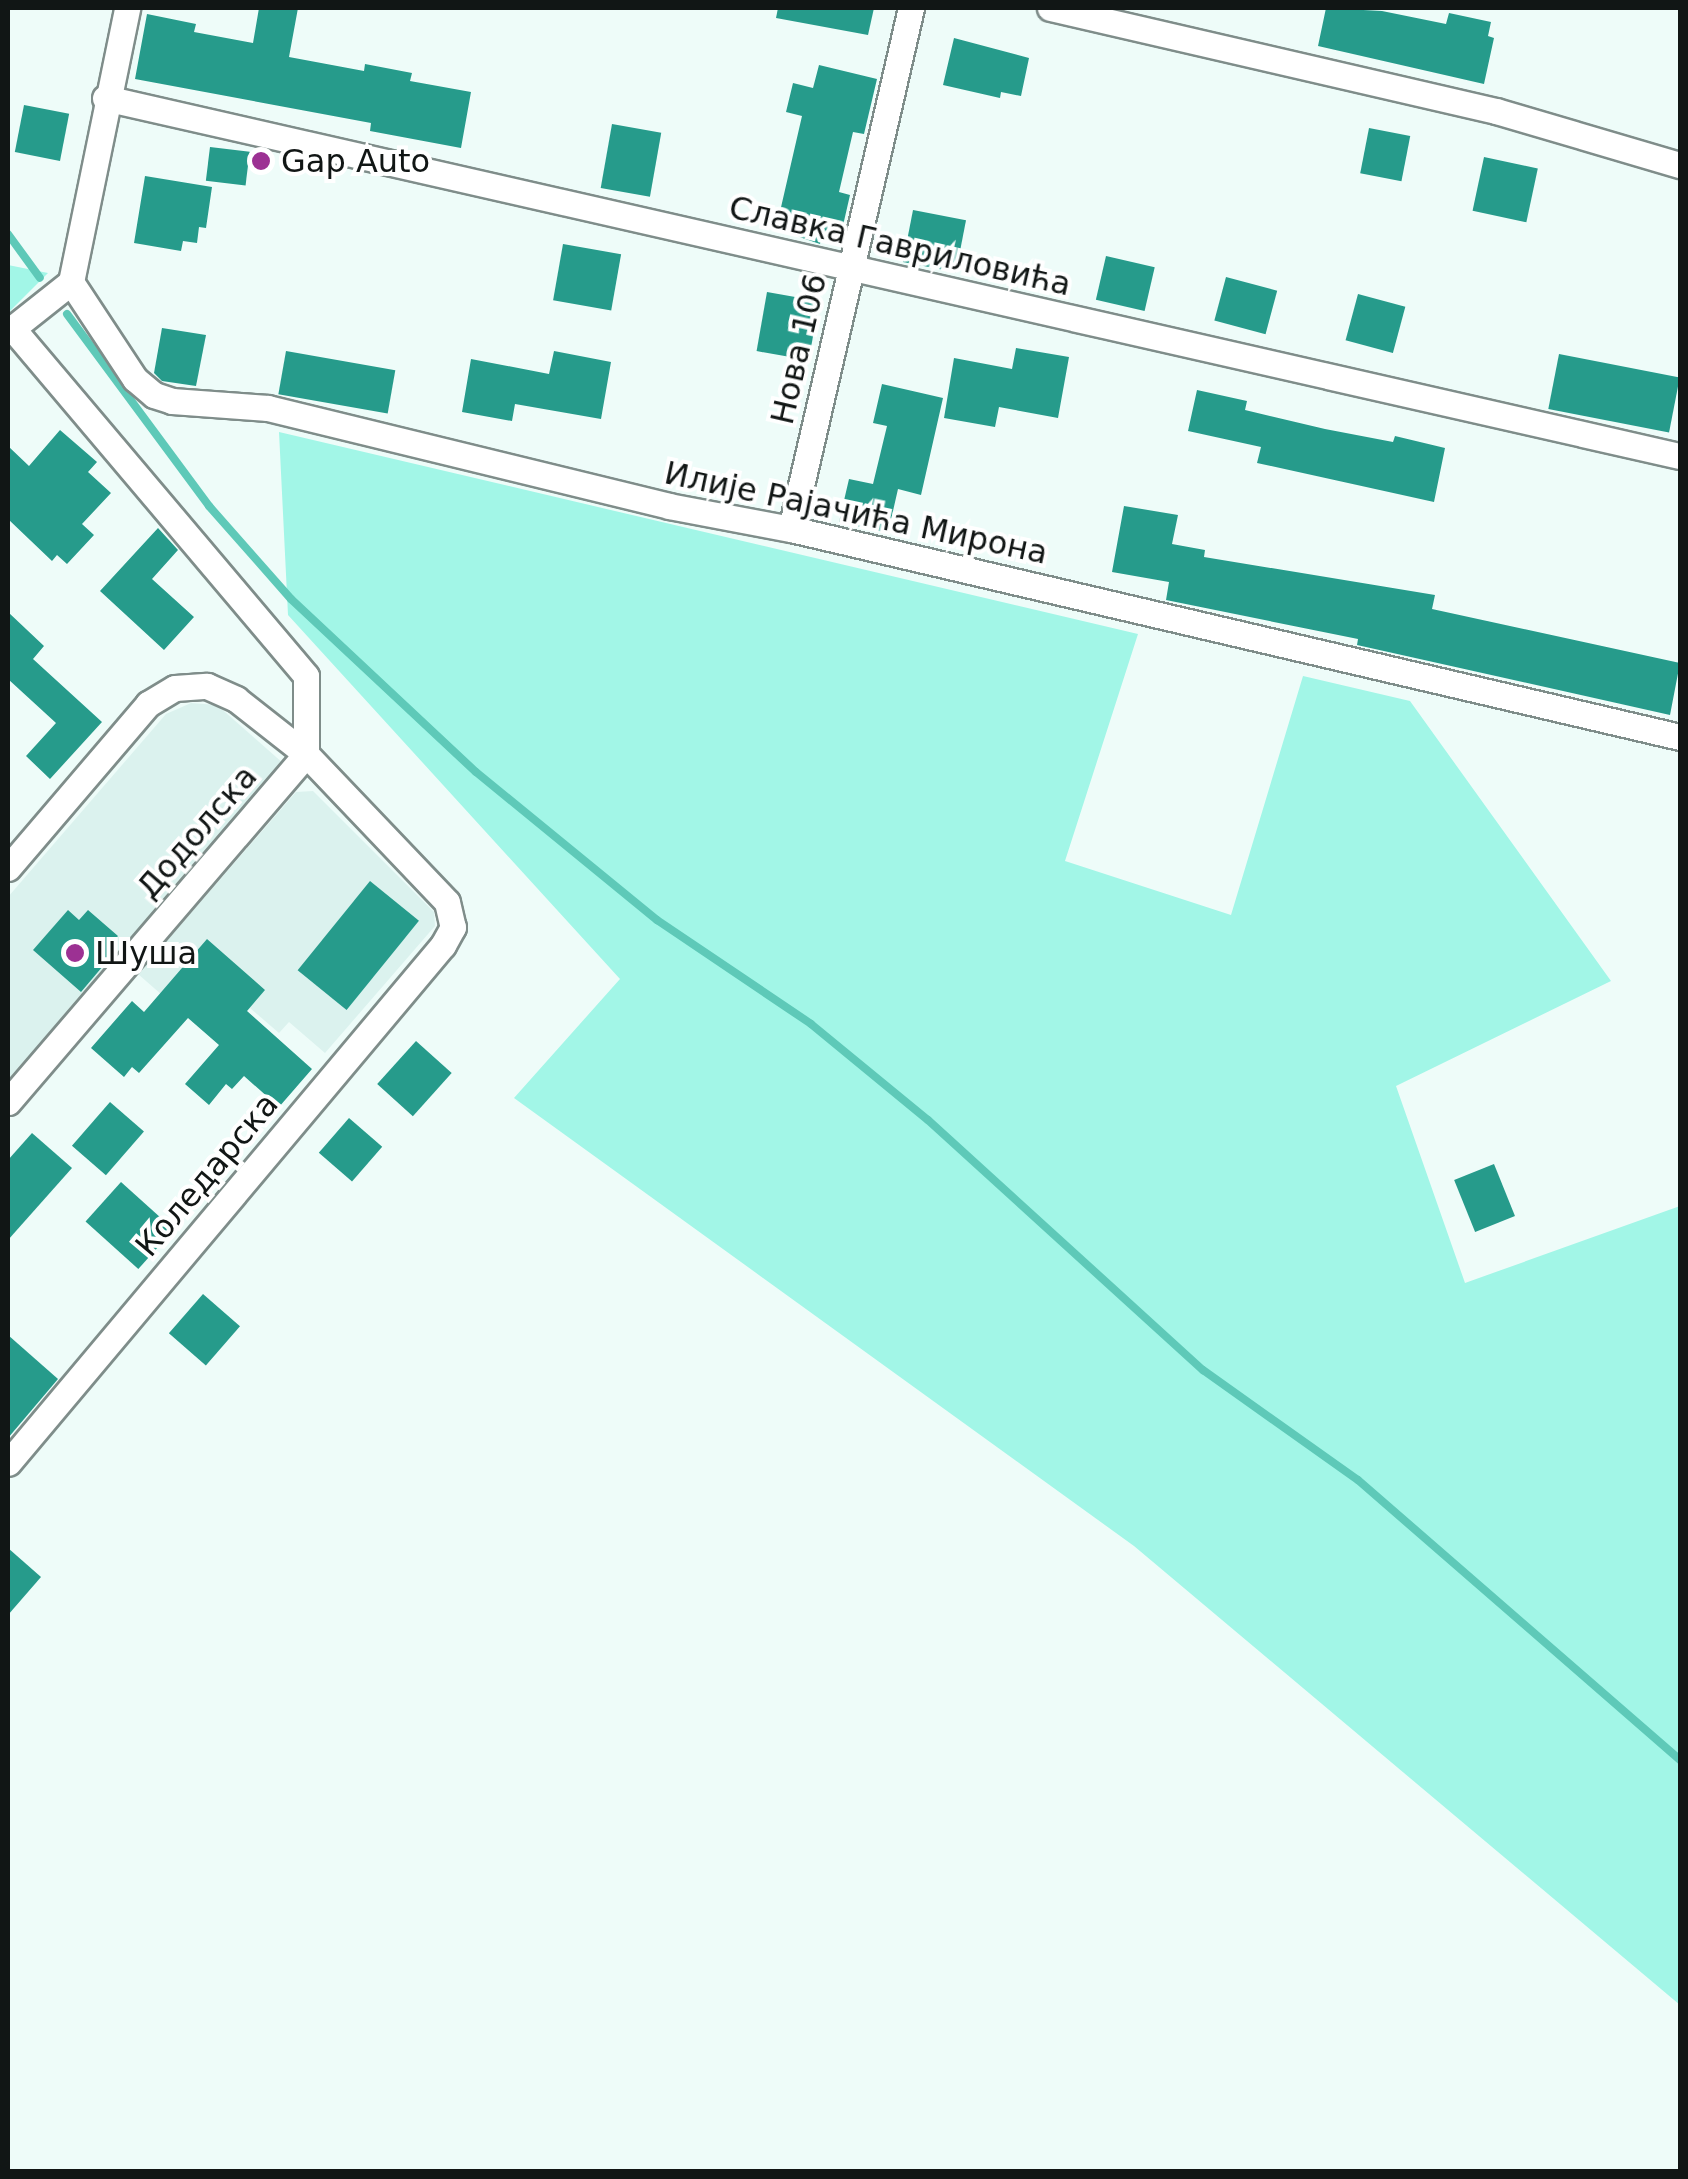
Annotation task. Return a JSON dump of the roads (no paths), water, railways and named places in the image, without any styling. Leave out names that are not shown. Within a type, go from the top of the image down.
[{"type":"street","points":[[127,8],[105,98],[70,282],[10,331],[306,676],[306,754]]},
{"type":"street","name":"Нова 106","points":[[790,529],[911,8]]},
{"type":"street","points":[[1050,8],[1496,111],[1680,165]]},
{"type":"street","name":"Славка Гавриловића","points":[[105,98],[1680,456]]},
{"type":"street","name":"Илије Рајачића Мирона","points":[[70,282],[135,379],[154,395],[268,408],[669,506],[790,529],[1680,736]]},
{"type":"street","points":[[262,720],[295,700],[306,676]]},
{"type":"street","points":[[8,868],[148,704],[175,688],[207,686],[236,699],[306,754]]},
{"type":"street","name":"Коледарска","points":[[8,1463],[443,946],[453,926],[447,902],[306,754]]},
{"type":"street","name":"Додолска","points":[[8,1102],[306,754]]},
{"type":"waterway","points":[[8,234],[40,278]]},
{"type":"waterway","points":[[67,314],[209,506],[291,599],[476,772],[657,920],[811,1024],[928,1120],[1203,1370],[1358,1480],[1680,1760]]},
{"type":"place","name":"Gap Auto","points":[[261,161]]},
{"type":"place","name":"Шуша","points":[[75,953]]}]
